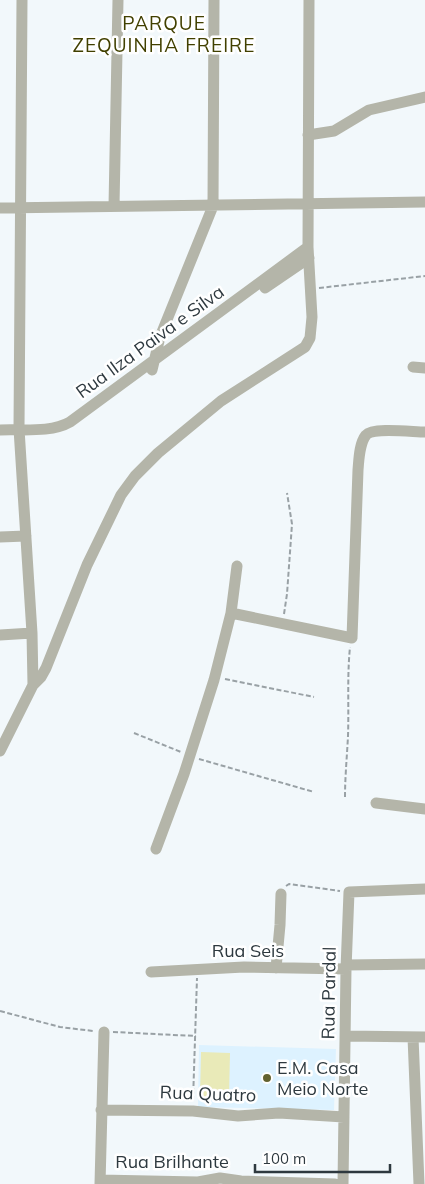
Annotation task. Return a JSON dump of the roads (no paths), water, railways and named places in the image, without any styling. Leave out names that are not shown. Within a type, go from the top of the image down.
[{"type":"street","points":[[22,0],[19,433],[32,634],[33,685]]},
{"type":"street","points":[[114,206],[118,0]]},
{"type":"street","points":[[153,365],[160,337],[213,206],[214,0]]},
{"type":"street","points":[[0,751],[5,731],[33,685],[46,668],[87,565],[121,496],[149,462],[222,401],[307,345],[312,328],[308,204],[309,0]]},
{"type":"street","points":[[308,135],[334,131],[369,110],[425,96]]},
{"type":"street","points":[[0,208],[425,202]]},
{"type":"street","name":"Rua Ilza Paiva e Silva","points":[[0,430],[19,433],[52,434],[70,429],[153,365],[309,252]]},
{"type":"street","points":[[231,613],[352,638],[358,470],[361,447],[365,436],[374,430],[425,432]]},
{"type":"street","name":"Rua Ilza Paiva e Silva","points":[[0,437],[19,433]]},
{"type":"street","points":[[0,537],[26,536]]},
{"type":"street","points":[[156,849],[190,756],[214,676],[231,613],[238,566]]},
{"type":"street","points":[[0,635],[32,634]]},
{"type":"street","points":[[376,803],[425,809]]},
{"type":"street","name":"Rua Pardal","points":[[343,1184],[349,892],[425,889]]},
{"type":"street","points":[[276,968],[281,894]]},
{"type":"street","name":"Rua Seis","points":[[151,972],[198,968],[346,967],[425,964]]},
{"type":"street","points":[[100,1182],[104,1032]]},
{"type":"street","points":[[346,1036],[419,1037],[419,1184]]},
{"type":"street","name":"Rua Quatro","points":[[101,1110],[193,1110],[238,1116],[279,1113],[344,1118]]},
{"type":"street","name":"Rua Brilhante","points":[[100,1182],[198,1182],[220,1178],[241,1181],[335,1184]]},
{"type":"place","name":"E.M. Casa Meio Norte","points":[[267,1078]]},
{"type":"district","name":"PARQUE ZEQUINHA FREIRE","points":[[164,34]]}]
